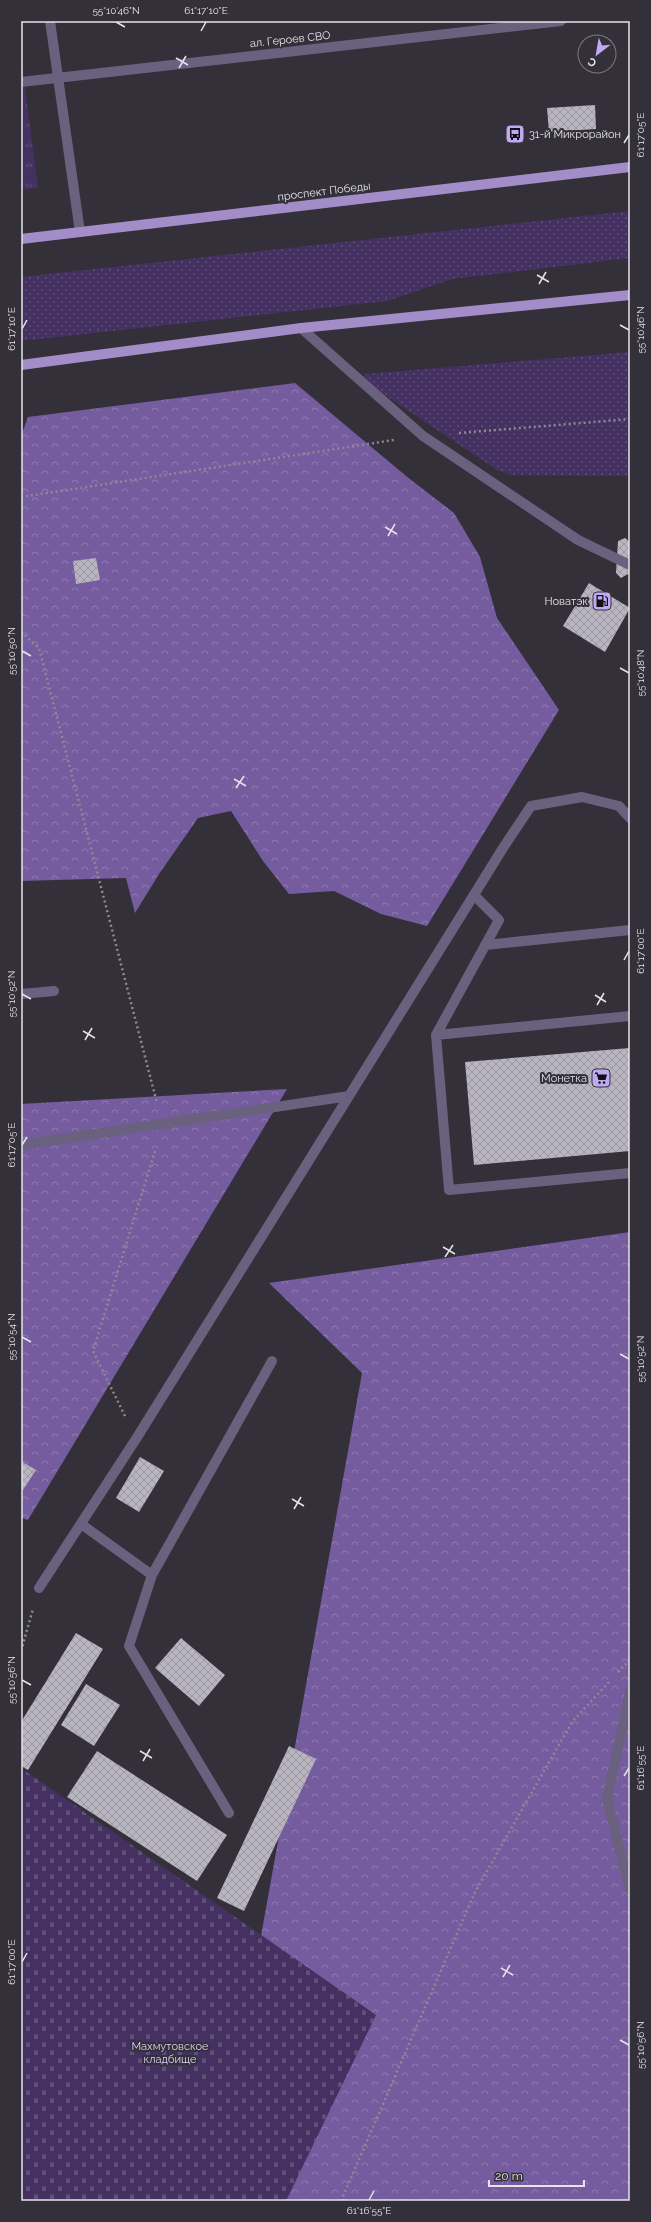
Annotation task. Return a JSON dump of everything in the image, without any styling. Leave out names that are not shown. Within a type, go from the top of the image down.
[{"type":"main road","name":"проспект Победы","points":[[21,240],[630,167]]},
{"type":"main road","points":[[21,364],[301,328],[630,295]]},
{"type":"street","points":[[50,21],[80,232]]},
{"type":"street","name":"ал. Героев СВО","points":[[21,82],[561,21]]},
{"type":"street","points":[[301,328],[423,436],[578,540],[630,565]]},
{"type":"street","points":[[39,1588],[136,1439],[474,895],[532,806],[582,797],[618,806],[630,818]]},
{"type":"street","points":[[474,895],[499,920],[436,1035],[449,1190],[630,1173]]},
{"type":"street","points":[[485,945],[630,930]]},
{"type":"street","points":[[21,994],[54,991]]},
{"type":"street","points":[[436,1035],[630,1016]]},
{"type":"street","points":[[21,1145],[349,1096]]},
{"type":"street","points":[[229,1813],[128,1646],[152,1576],[272,1361]]},
{"type":"street","points":[[81,1524],[152,1576]]},
{"type":"street","points":[[630,1692],[607,1799],[630,1890]]},
{"type":"path","points":[[21,497],[423,436],[630,419]]},
{"type":"path","points":[[21,632],[39,648],[163,1124],[93,1351],[136,1439]]},
{"type":"path","points":[[21,1651],[39,1588]]},
{"type":"path","points":[[341,2201],[475,1892],[572,1722],[630,1660]]},
{"type":"green space","points":[[21,56],[38,188],[21,190]]},
{"type":"green space","points":[[630,211],[630,258],[452,279],[387,301],[21,341],[21,277]]},
{"type":"green space","points":[[630,352],[630,476],[511,475],[497,470],[363,380],[365,374]]},
{"type":"green space","points":[[295,383],[406,476],[454,513],[480,557],[497,618],[559,710],[427,926],[381,914],[334,891],[289,894],[263,861],[231,811],[198,818],[159,874],[135,913],[126,878],[21,881],[21,436],[28,417]]},
{"type":"green space","points":[[287,1089],[28,1520],[21,1518],[21,1104]]},
{"type":"green space","points":[[630,1232],[630,2201],[21,2201],[21,1775],[261,1936],[362,1373],[269,1283]]},
{"type":"green space","name":"Махмутовское кладбище","points":[[21,1768],[376,2015],[286,2201],[21,2201]]},
{"type":"building","points":[[595,105],[596,129],[549,132],[547,108]]},
{"type":"building","points":[[625,538],[630,542],[630,573],[621,578],[616,573],[618,541]]},
{"type":"building","points":[[96,558],[100,580],[76,584],[73,561]]},
{"type":"building","points":[[589,583],[630,608],[605,652],[563,626]]},
{"type":"building","points":[[630,1048],[630,1151],[474,1165],[465,1062]]},
{"type":"building","points":[[140,1457],[164,1471],[139,1512],[116,1498]]},
{"type":"building","points":[[21,1461],[36,1470],[21,1493]]},
{"type":"building","points":[[76,1633],[103,1649],[28,1770],[21,1766],[21,1722]]},
{"type":"building","points":[[181,1638],[225,1675],[199,1706],[155,1668]]},
{"type":"building","points":[[86,1684],[120,1705],[94,1746],[61,1725]]},
{"type":"building","points":[[289,1746],[316,1759],[244,1911],[217,1898]]},
{"type":"building","points":[[97,1751],[227,1835],[197,1881],[67,1797]]},
{"type":"place","name":"31-й Микрорайон","points":[[515,134]]},
{"type":"place","name":"Новатэк","points":[[602,601]]},
{"type":"place","name":"Монетка","points":[[601,1078]]}]
